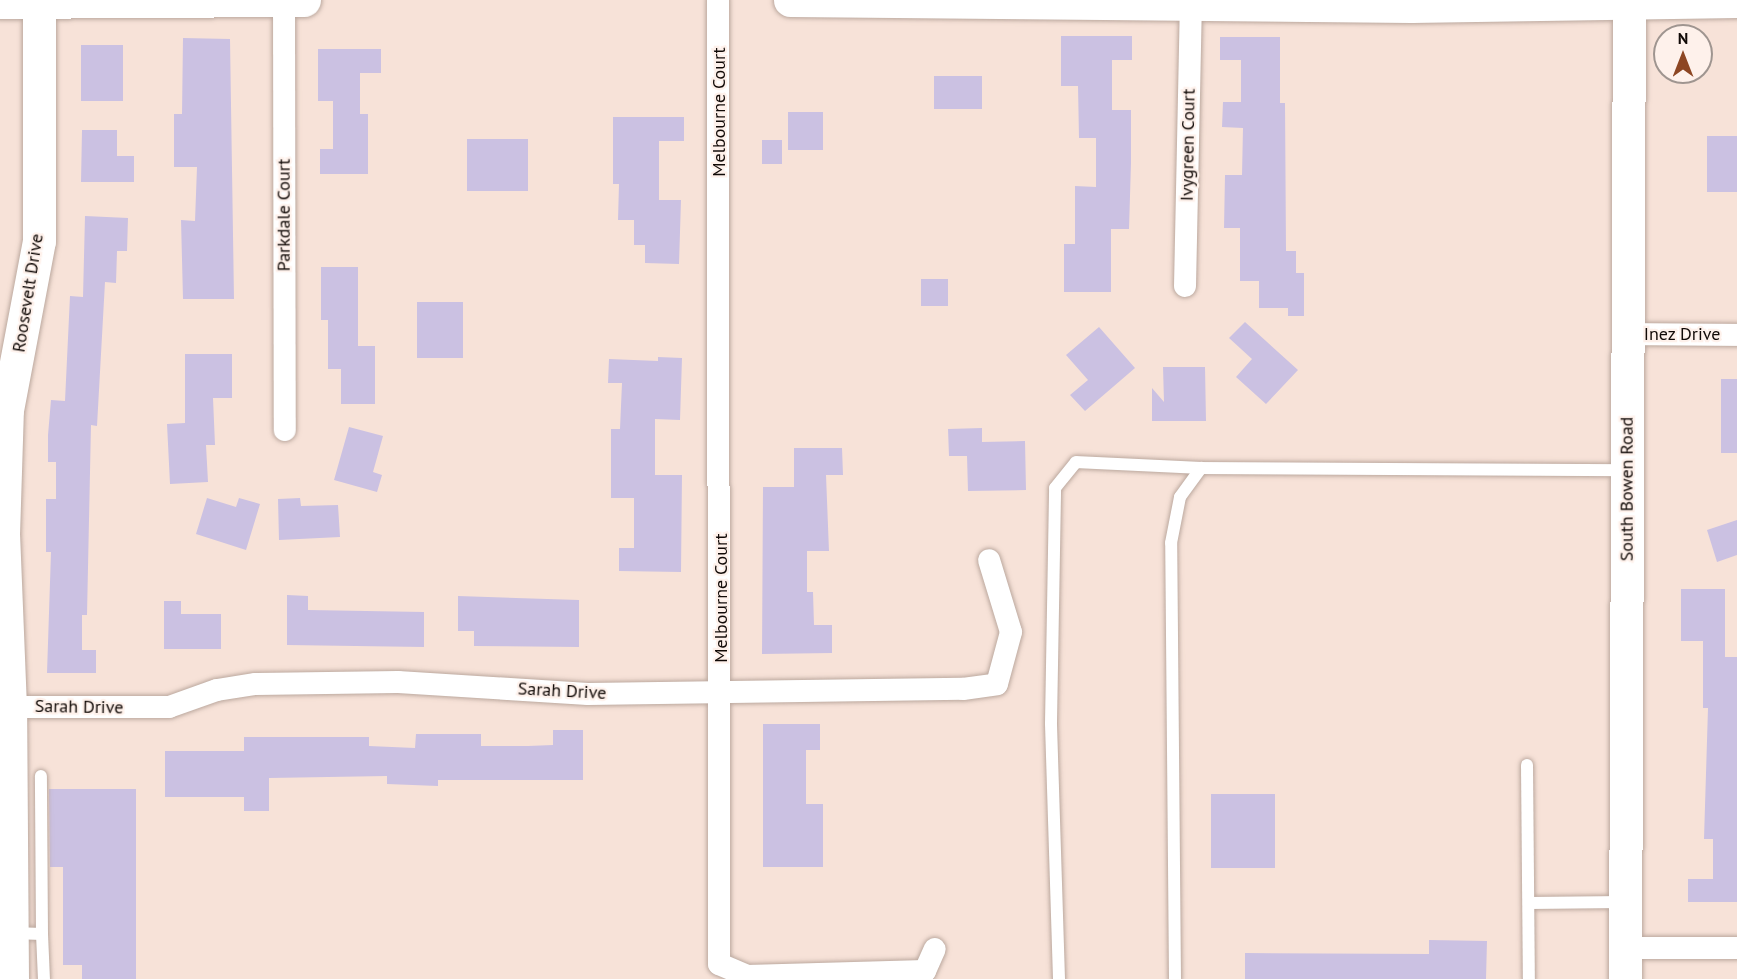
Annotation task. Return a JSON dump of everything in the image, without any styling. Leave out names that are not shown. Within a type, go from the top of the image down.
[{"type":"street","name":"Parkdale Court","points":[[284,0],[285,430]]},
{"type":"street","points":[[0,2],[304,0]]},
{"type":"street","name":"Melbourne Court","points":[[718,0],[721,692],[719,964],[747,976],[925,970],[935,949]]},
{"type":"street","points":[[790,0],[1191,4],[1737,1]]},
{"type":"street","name":"Roosevelt Drive","points":[[12,979],[27,934],[26,873],[5,792],[3,535],[7,410],[39,241],[39,1]]},
{"type":"street","name":"South Bowen Road","points":[[1625,964],[1629,1]]},
{"type":"street","name":"Ivygreen Court","points":[[1185,286],[1191,4]]},
{"type":"street","name":"Inez Drive","points":[[1628,334],[1737,334]]},
{"type":"street","name":"Sarah Drive","points":[[5,707],[169,706],[217,690],[255,684],[398,682],[588,694],[963,689],[997,684],[1011,632],[989,560]]},
{"type":"street","points":[[1625,964],[1737,948]]},
{"type":"lane","points":[[1059,979],[1051,723],[1055,488],[1076,462],[1201,468],[1627,470]]},
{"type":"lane","points":[[1175,979],[1171,543],[1180,497],[1201,468]]},
{"type":"lane","points":[[1527,765],[1529,979]]},
{"type":"lane","points":[[26,873],[41,776]]},
{"type":"lane","points":[[1529,903],[1625,902]]},
{"type":"lane","points":[[27,934],[44,979]]},
{"type":"building","points":[[1061,36],[1132,36],[1132,60],[1112,60],[1112,110],[1131,110],[1131,163],[1129,229],[1111,229],[1111,292],[1064,292],[1064,244],[1075,244],[1075,186],[1096,187],[1096,138],[1079,138],[1078,86],[1061,86]]},
{"type":"building","points":[[1220,37],[1280,37],[1280,103],[1285,103],[1286,251],[1296,251],[1296,273],[1304,273],[1304,316],[1288,316],[1288,308],[1259,308],[1259,281],[1240,281],[1240,228],[1224,228],[1225,175],[1242,175],[1243,128],[1222,127],[1223,102],[1241,102],[1241,60],[1220,60]]},
{"type":"building","points":[[183,38],[230,39],[234,299],[183,299],[181,220],[195,221],[197,167],[174,167],[174,114],[182,114]]},
{"type":"building","points":[[81,45],[123,45],[123,101],[81,101]]},
{"type":"building","points":[[318,49],[381,49],[381,73],[360,73],[360,114],[368,114],[368,174],[320,174],[320,149],[333,149],[333,101],[318,101]]},
{"type":"building","points":[[934,76],[982,76],[982,109],[934,109]]},
{"type":"building","points":[[788,112],[823,112],[823,150],[788,150]]},
{"type":"building","points":[[613,117],[684,117],[684,141],[659,141],[659,200],[681,200],[679,264],[645,263],[645,245],[634,245],[634,220],[618,220],[619,184],[613,184]]},
{"type":"building","points":[[82,130],[117,130],[117,156],[134,156],[134,182],[81,182]]},
{"type":"building","points":[[1707,136],[1737,136],[1737,192],[1707,192]]},
{"type":"building","points":[[467,139],[528,139],[528,191],[467,191]]},
{"type":"building","points":[[762,140],[782,140],[782,164],[762,164]]},
{"type":"building","points":[[85,216],[128,218],[127,251],[117,251],[116,283],[105,282],[97,426],[91,425],[87,615],[82,615],[82,650],[96,650],[96,673],[47,673],[51,552],[46,552],[46,499],[56,499],[56,462],[48,462],[48,435],[51,400],[65,401],[70,296],[83,297]]},
{"type":"building","points":[[321,267],[358,267],[358,346],[375,346],[375,404],[341,404],[341,369],[328,369],[328,320],[321,320]]},
{"type":"building","points":[[921,279],[948,279],[948,306],[921,306]]},
{"type":"building","points":[[417,302],[463,302],[463,358],[417,358]]},
{"type":"building","points":[[1245,322],[1298,370],[1266,404],[1236,377],[1252,359],[1229,338]]},
{"type":"building","points":[[1099,327],[1135,368],[1085,411],[1070,395],[1088,380],[1066,355]]},
{"type":"building","points":[[185,354],[232,354],[232,398],[213,398],[215,445],[206,445],[208,482],[170,484],[167,424],[185,423]]},
{"type":"building","points":[[658,357],[682,358],[680,420],[655,419],[655,475],[682,475],[681,572],[619,571],[619,548],[634,548],[634,498],[611,498],[611,429],[620,429],[622,383],[608,383],[609,359],[658,361]]},
{"type":"building","points":[[1163,367],[1205,367],[1206,421],[1152,421],[1152,388],[1164,402]]},
{"type":"building","points":[[1721,379],[1737,379],[1737,453],[1721,453]]},
{"type":"building","points":[[349,427],[383,436],[373,472],[382,475],[377,492],[334,480]]},
{"type":"building","points":[[982,428],[982,442],[1025,441],[1026,490],[968,491],[967,456],[949,456],[948,429]]},
{"type":"building","points":[[794,448],[842,448],[843,475],[826,475],[829,551],[807,551],[807,592],[813,592],[814,625],[832,625],[832,653],[762,654],[763,487],[794,487]]},
{"type":"building","points":[[207,498],[236,507],[239,498],[260,504],[246,550],[196,534]]},
{"type":"building","points":[[300,498],[301,506],[338,505],[340,537],[279,540],[278,499]]},
{"type":"building","points":[[1737,520],[1737,555],[1717,562],[1707,530]]},
{"type":"building","points":[[1681,589],[1725,589],[1725,657],[1737,657],[1737,902],[1688,902],[1688,879],[1713,879],[1713,839],[1704,839],[1708,708],[1703,708],[1703,641],[1681,641]]},
{"type":"building","points":[[287,595],[308,596],[308,610],[424,612],[424,647],[287,645]]},
{"type":"building","points":[[458,596],[579,600],[579,647],[474,646],[474,631],[458,631]]},
{"type":"building","points":[[164,601],[181,601],[181,614],[221,614],[221,649],[164,649]]},
{"type":"building","points":[[763,724],[820,724],[820,750],[806,750],[806,804],[823,804],[823,867],[763,867]]},
{"type":"building","points":[[553,730],[583,730],[583,780],[438,780],[438,786],[387,784],[387,776],[269,778],[269,811],[244,811],[244,797],[165,797],[165,751],[244,751],[244,737],[369,737],[369,746],[415,748],[416,734],[481,734],[481,746],[528,746],[553,745]]},
{"type":"building","points":[[49,789],[136,789],[136,979],[82,979],[82,965],[63,965],[63,867],[50,867]]},
{"type":"building","points":[[1211,794],[1275,794],[1275,868],[1211,868]]},
{"type":"building","points":[[1429,940],[1487,941],[1486,979],[1245,979],[1245,953],[1429,954]]}]
